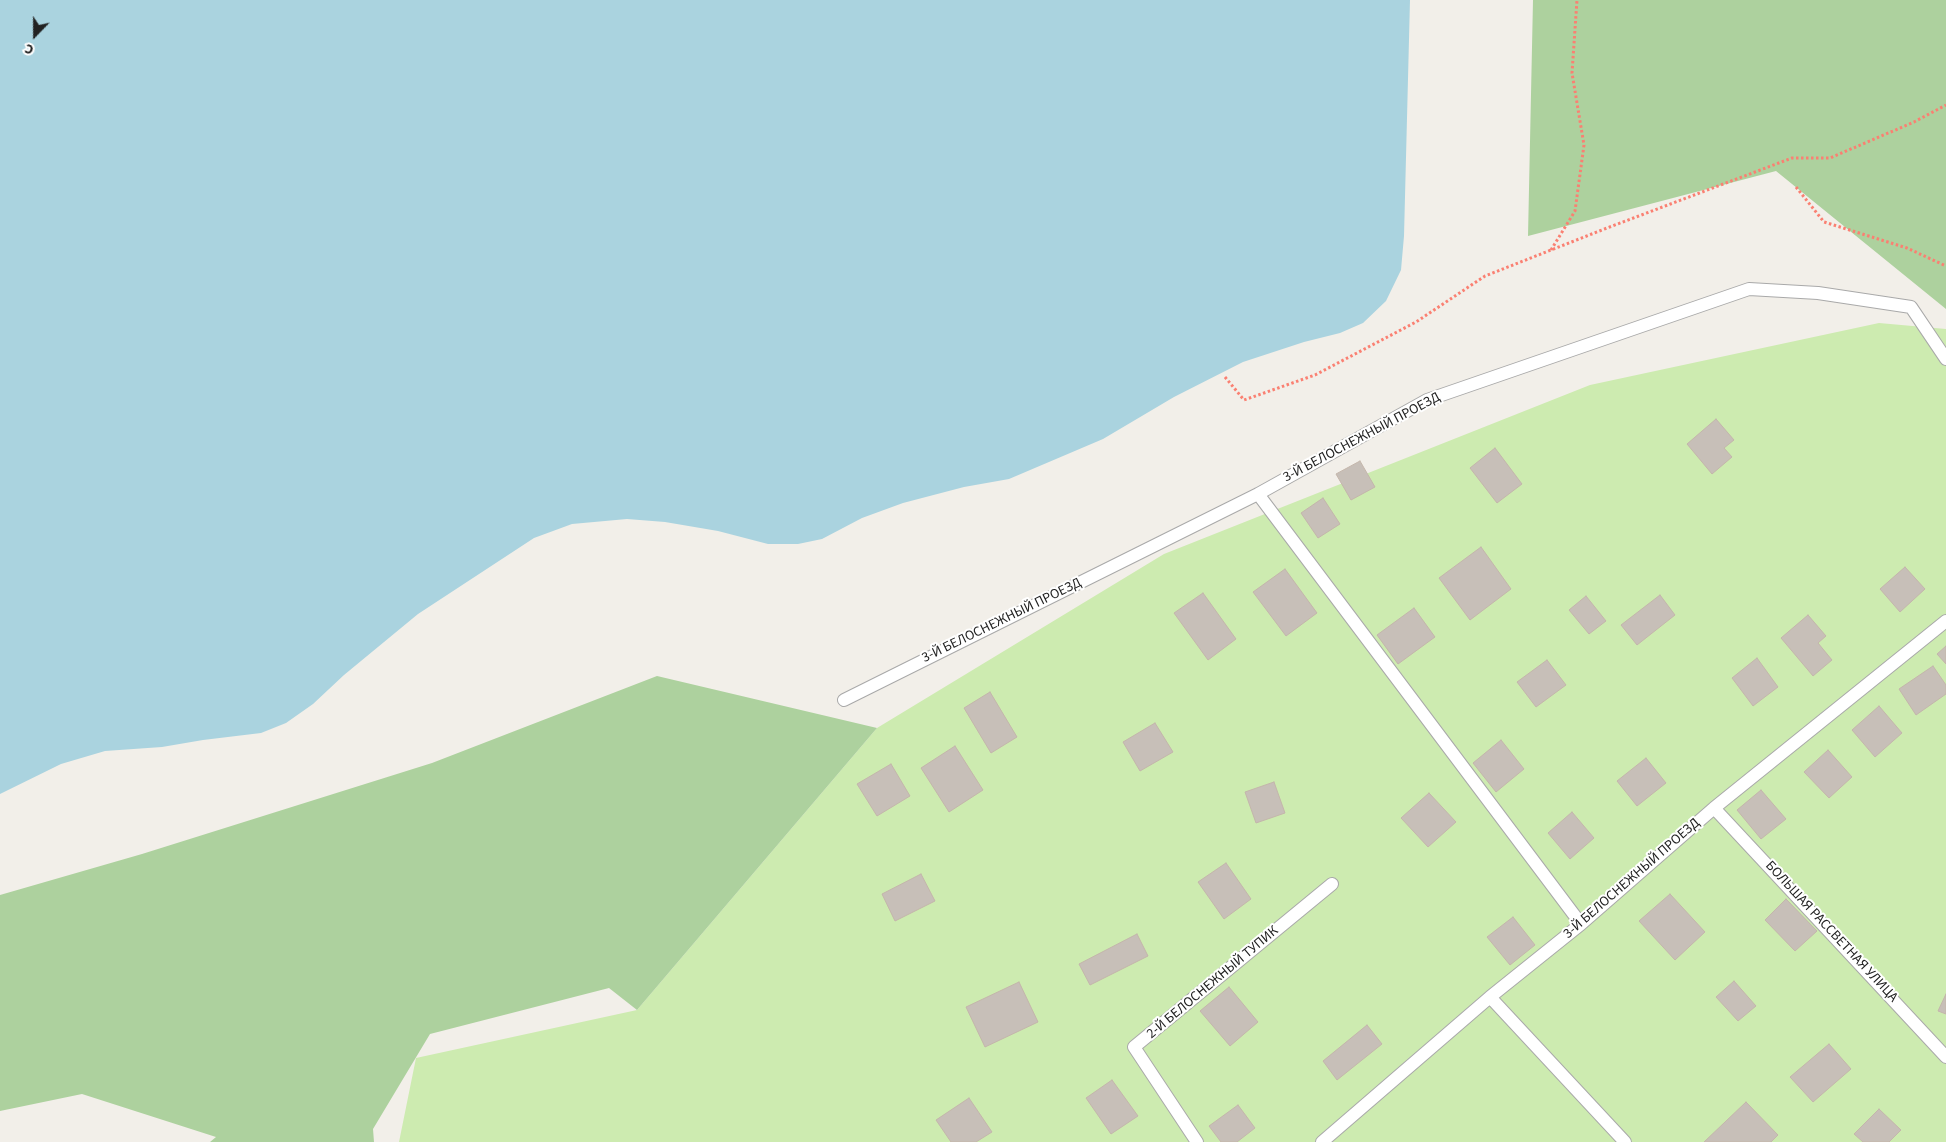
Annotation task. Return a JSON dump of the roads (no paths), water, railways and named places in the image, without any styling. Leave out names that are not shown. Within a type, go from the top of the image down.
[{"type":"lane","name":"3-Й БЕЛОСНЕЖНЫЙ ПРОЕЗД","points":[[844,700],[1258,494],[1427,400],[1749,289],[1818,293],[1911,307],[1946,358]]},
{"type":"lane","points":[[1258,494],[1581,924]]},
{"type":"lane","name":"3-Й БЕЛОСНЕЖНЫЙ ПРОЕЗД","points":[[1322,1142],[1490,997],[1581,924],[1714,808],[1946,620]]},
{"type":"lane","name":"БОЛЬШАЯ РАССВЕТНАЯ УЛИЦА","points":[[1714,808],[1946,1057]]},
{"type":"lane","name":"2-Й БЕЛОСНЕЖНЫЙ ТУПИК","points":[[1197,1142],[1134,1047],[1332,884]]},
{"type":"lane","points":[[1490,997],[1625,1142]]},
{"type":"water","points":[[0,0],[1410,0],[1404,236],[1401,270],[1386,301],[1363,323],[1340,333],[1304,342],[1243,362],[1174,397],[1103,439],[1009,479],[964,487],[903,503],[862,518],[822,539],[798,544],[768,544],[718,531],[665,522],[627,519],[572,524],[534,538],[418,614],[344,675],[313,704],[286,723],[261,733],[162,747],[105,751],[61,764],[0,794]]}]
